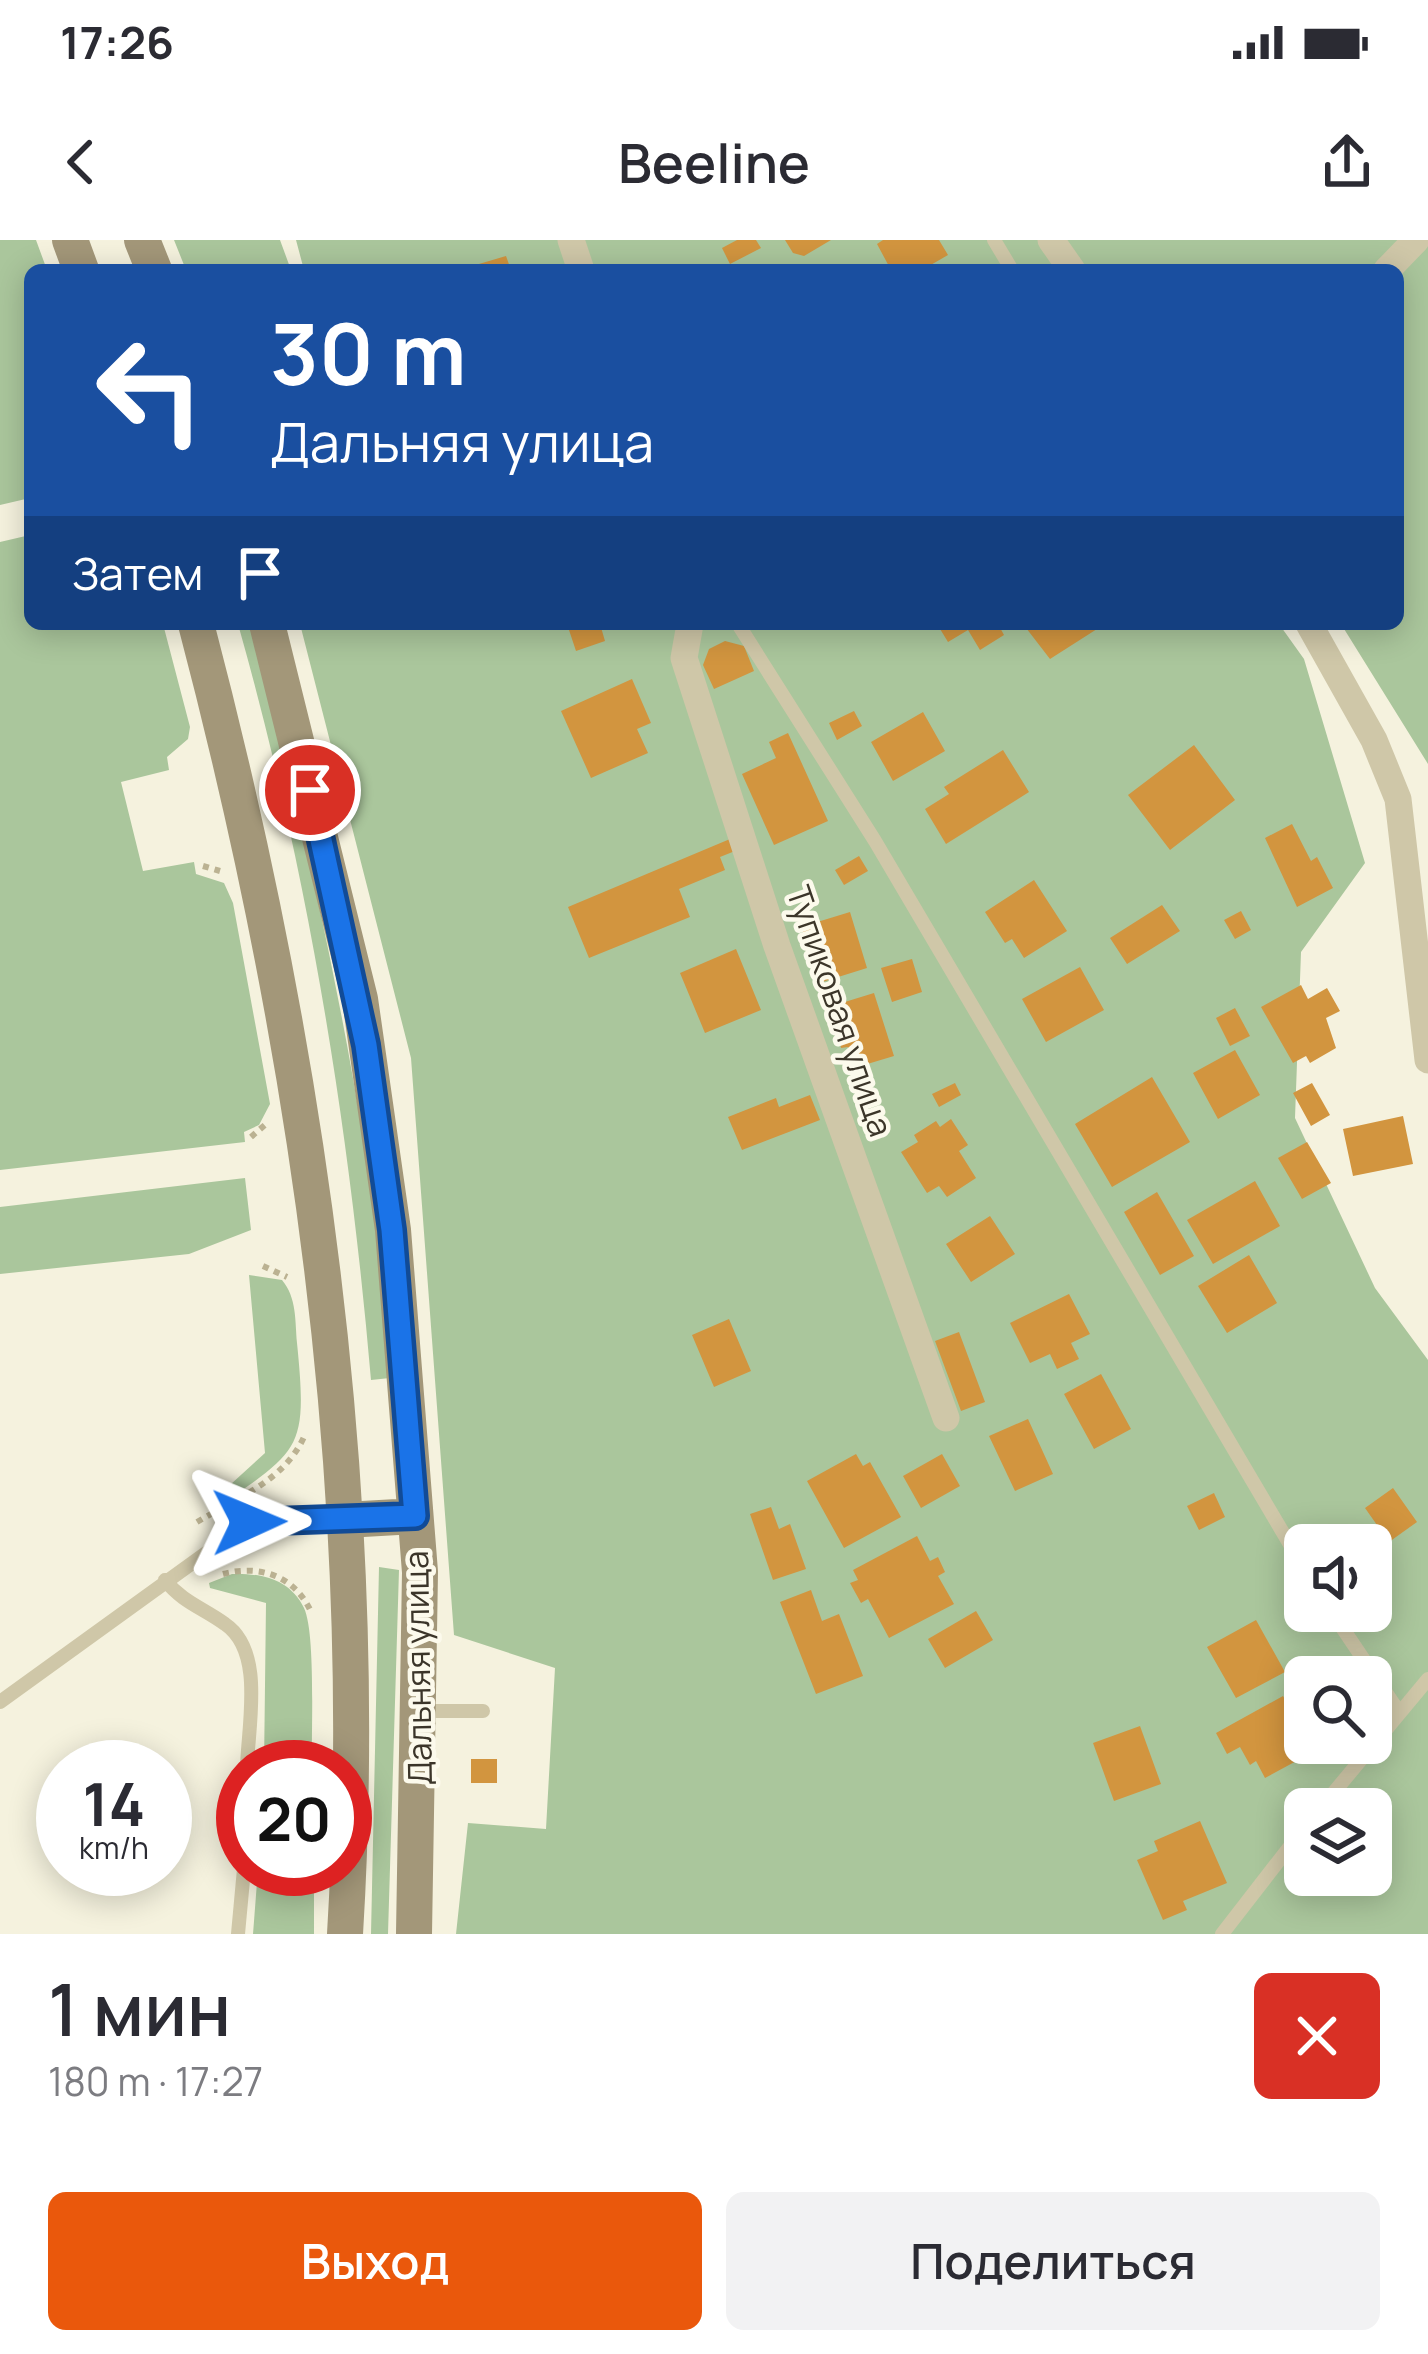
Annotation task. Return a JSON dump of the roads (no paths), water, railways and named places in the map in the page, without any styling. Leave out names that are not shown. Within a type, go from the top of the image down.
[{"type":"main road","name":"Дальняя улица","points":[[198,630],[236,773],[284,1001],[321,1262],[345,1520],[352,1756],[345,1934]]},
{"type":"main road","name":"Дальняя улица","points":[[268,630],[360,999],[392,1230],[415,1516],[421,1711],[414,1934]]},
{"type":"main road","points":[[345,1520],[415,1516]]},
{"type":"street","points":[[1393,264],[1416,240]]},
{"type":"street","name":"Тупиковая улица","points":[[689,630],[684,658],[777,946],[946,1418]]},
{"type":"street","points":[[1312,630],[1374,740],[1398,799],[1428,1060]]},
{"type":"lane","points":[[742,630],[886,860],[1284,1534]]},
{"type":"lane","points":[[0,1702],[249,1522],[345,1520]]},
{"type":"lane","points":[[166,1580],[179,1598],[228,1626],[243,1641],[249,1662],[248,1740]]},
{"type":"lane","points":[[1345,1632],[1399,1712]]},
{"type":"lane","points":[[1336,1788],[1428,1679]]},
{"type":"lane","points":[[421,1711],[483,1711]]},
{"type":"lane","points":[[1222,1934],[1284,1854]]},
{"type":"lane","points":[[238,1934],[242,1896]]}]
